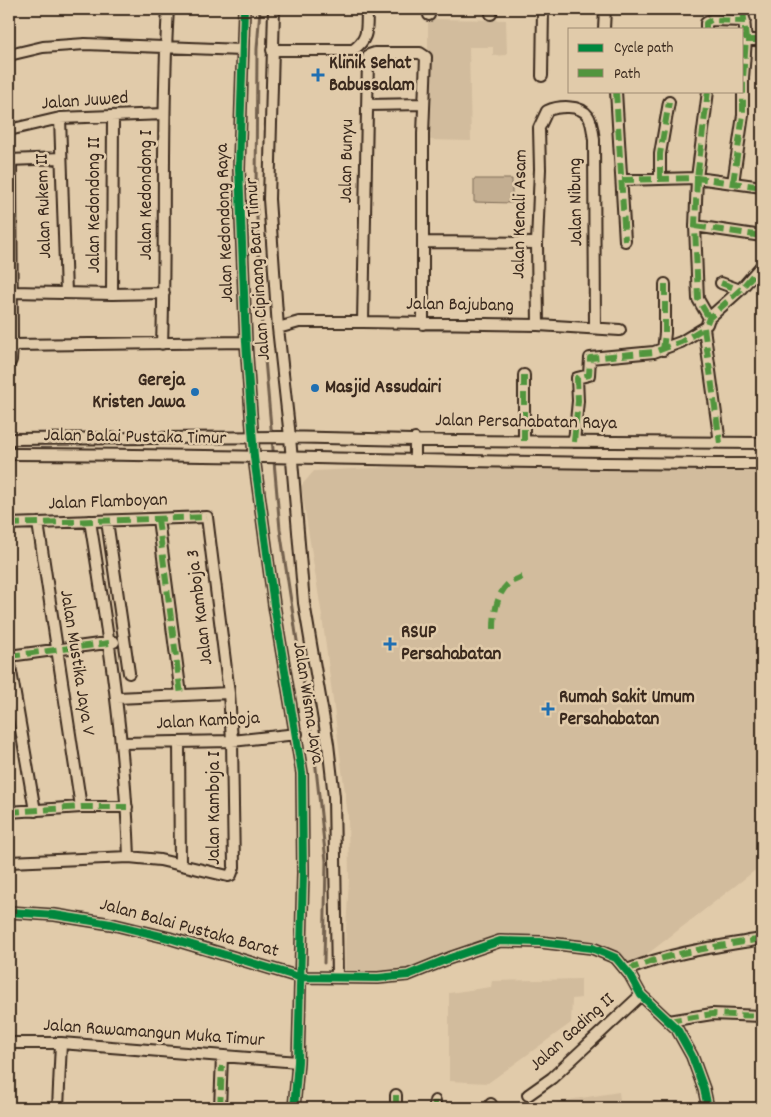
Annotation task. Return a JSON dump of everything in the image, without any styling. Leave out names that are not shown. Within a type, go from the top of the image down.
[{"type":"street","name":"Jalan Kedondong I","points":[[162,344],[164,293],[164,114],[168,9]]},
{"type":"street","name":"Jalan Kedondong Raya","points":[[244,9],[239,169],[246,342],[256,437]]},
{"type":"street","name":"Jalan Cipinang Baru Timur","points":[[274,9],[269,199],[285,437]]},
{"type":"street","points":[[272,50],[353,50],[362,44],[366,36],[367,9]]},
{"type":"street","points":[[542,76],[543,9]]},
{"type":"street","points":[[604,9],[604,28]]},
{"type":"street","points":[[743,9],[746,40],[744,90]]},
{"type":"street","points":[[706,28],[706,23],[711,20],[745,21]]},
{"type":"street","points":[[746,40],[762,40]]},
{"type":"street","points":[[9,55],[43,47],[84,44],[242,50]]},
{"type":"street","name":"Jalan Bunyu","points":[[363,322],[369,55],[385,53],[423,54],[426,57],[424,104]]},
{"type":"street","points":[[616,92],[625,241]]},
{"type":"street","points":[[708,92],[697,178],[695,226],[698,299],[709,318]]},
{"type":"street","points":[[733,183],[743,115],[744,92]]},
{"type":"street","points":[[660,179],[660,154],[668,102]]},
{"type":"street","points":[[367,105],[424,104],[423,324]]},
{"type":"street","name":"Jalan Nibung","points":[[552,109],[569,107],[579,109],[588,116],[594,140],[595,328]]},
{"type":"street","name":"Jalan Kenali Asam","points":[[538,325],[536,243],[540,169],[539,128],[547,111],[552,109]]},
{"type":"street","name":"Jalan Juwed","points":[[9,130],[60,118],[164,114]]},
{"type":"street","name":"Jalan Kedondong II","points":[[112,294],[113,117]]},
{"type":"street","name":"Jalan Rukem II","points":[[60,118],[66,293]]},
{"type":"street","points":[[9,364],[12,345],[10,160],[61,158]]},
{"type":"street","points":[[622,180],[697,178],[762,187]]},
{"type":"street","points":[[695,226],[762,236]]},
{"type":"street","points":[[423,242],[536,243]]},
{"type":"street","points":[[574,442],[578,401],[577,378],[589,376],[590,358],[663,350],[681,342],[704,328],[709,318],[740,290],[762,265]]},
{"type":"street","points":[[721,283],[740,290]]},
{"type":"street","points":[[663,350],[665,334],[664,284]]},
{"type":"street","points":[[12,292],[164,293]]},
{"type":"street","name":"Jalan Bajubang","points":[[277,314],[299,322]]},
{"type":"street","name":"Jalan Bajubang","points":[[278,328],[299,322],[363,322],[538,325],[620,330]]},
{"type":"street","points":[[704,328],[720,443]]},
{"type":"street","points":[[12,345],[246,342]]},
{"type":"street","points":[[524,375],[524,441]]},
{"type":"street","name":"Jalan Wisma Jaya","points":[[256,437],[274,605],[302,773],[304,977],[294,1108]]},
{"type":"street","name":"Jalan Persahabatan Raya","points":[[285,437],[456,441],[762,443]]},
{"type":"street","name":"Jalan Balai Pustaka Timur","points":[[9,438],[285,437]]},
{"type":"street","name":"Jalan Wisma Jaya","points":[[285,437],[304,603],[328,744],[334,797],[332,977]]},
{"type":"street","points":[[415,439],[415,459]]},
{"type":"street","name":"Jalan Balai Pustaka Timur","points":[[9,454],[288,457]]},
{"type":"street","name":"Jalan Persahabatan Raya","points":[[288,457],[558,463],[762,464]]},
{"type":"street","name":"Jalan Flamboyan","points":[[9,524],[207,517]]},
{"type":"street","name":"Jalan Kamboja 3","points":[[207,517],[229,693],[232,741]]},
{"type":"street","points":[[158,519],[181,695]]},
{"type":"street","points":[[90,521],[117,698],[127,807],[129,857]]},
{"type":"street","points":[[107,521],[130,673]]},
{"type":"street","name":"Jalan Mustika Jaya V","points":[[38,523],[80,807]]},
{"type":"street","points":[[9,656],[56,651],[124,640]]},
{"type":"street","points":[[9,660],[35,812]]},
{"type":"street","name":"Jalan Kamboja 3","points":[[117,698],[229,693]]},
{"type":"street","name":"Jalan Kamboja","points":[[121,743],[232,741],[297,734]]},
{"type":"street","name":"Jalan Kamboja I","points":[[180,864],[219,875],[231,875],[234,867],[232,741]]},
{"type":"street","points":[[9,862],[129,857],[180,864],[180,742]]},
{"type":"street","points":[[9,812],[35,812],[80,807],[127,807]]},
{"type":"street","name":"Jalan Balai Pustaka Barat","points":[[9,912],[55,914],[111,924],[169,938],[304,977],[378,978],[408,975],[489,944],[506,941],[540,942],[592,948],[616,958],[627,970]]},
{"type":"street","points":[[708,1108],[704,1089],[682,1035],[640,995],[627,970],[650,961],[706,947],[762,939]]},
{"type":"street","name":"Jalan Gading II","points":[[528,1095],[552,1078],[640,995]]},
{"type":"street","points":[[669,1021],[712,1014],[762,1016]]},
{"type":"street","name":"Jalan Rawamangun Muka Timur","points":[[9,1043],[61,1043],[298,1062]]},
{"type":"street","points":[[58,1108],[61,1043]]},
{"type":"street","points":[[220,1108],[222,1056]]},
{"type":"street","points":[[396,1095],[396,1108]]},
{"type":"shaded area","points":[[428,19],[506,20],[507,55],[493,56],[493,47],[469,47],[471,141],[428,140]]},
{"type":"shaded area","points":[[474,179],[512,179],[512,203],[474,202]]},
{"type":"shaded area","name":"Rumah Sakit Umum Persahabatan","points":[[545,466],[762,471],[762,865],[632,966],[621,957],[499,940],[401,974],[345,977],[349,880],[348,816],[322,616],[301,486],[314,471],[393,467]]},
{"type":"shaded area","points":[[581,979],[581,998],[572,999],[571,1023],[488,1083],[449,1081],[449,993],[491,987],[492,981]]},
{"type":"shaded area","points":[[619,1092],[621,1108],[558,1108],[556,1102]]},
{"type":"waterway","points":[[260,9],[257,49],[256,194],[261,314],[280,529],[315,759],[326,861],[324,963]]},
{"type":"marked path","points":[[743,9],[746,40],[744,65]]},
{"type":"marked path","points":[[706,28],[706,23],[711,20],[745,21]]},
{"type":"marked path","points":[[746,40],[762,40]]},
{"type":"marked path","points":[[616,92],[625,241]]},
{"type":"marked path","points":[[708,92],[697,178],[695,226],[698,299],[709,318]]},
{"type":"marked path","points":[[733,183],[743,115],[743,92]]},
{"type":"marked path","points":[[660,179],[660,154],[669,102]]},
{"type":"marked path","points":[[622,180],[697,178],[762,187]]},
{"type":"marked path","points":[[695,226],[762,236]]},
{"type":"marked path","points":[[707,323],[709,318],[740,290],[762,265]]},
{"type":"marked path","points":[[721,283],[740,290]]},
{"type":"marked path","points":[[663,350],[665,284]]},
{"type":"marked path","points":[[704,328],[720,443]]},
{"type":"marked path","points":[[574,442],[578,401],[577,378],[589,375],[590,358],[654,352],[681,342],[704,328]]},
{"type":"marked path","points":[[524,375],[524,441]]},
{"type":"marked path","points":[[9,524],[207,517]]},
{"type":"marked path","points":[[158,519],[181,695]]},
{"type":"marked path","points":[[494,629],[498,599],[508,584],[522,577]]},
{"type":"marked path","points":[[9,656],[109,643]]},
{"type":"marked path","points":[[9,812],[81,807],[127,807]]},
{"type":"marked path","points":[[627,970],[677,954],[762,939]]},
{"type":"marked path","points":[[669,1021],[712,1014],[762,1016]]},
{"type":"marked path","points":[[220,1108],[222,1066]]},
{"type":"marked path","points":[[396,1095],[396,1108]]},
{"type":"marked path","points":[[435,1101],[435,1108]]},
{"type":"marked path","points":[[490,1108],[491,1104]]},
{"type":"cycle path","points":[[244,9],[239,169],[246,342],[254,457],[274,605],[302,773],[303,873],[298,1062],[294,1108]]},
{"type":"cycle path","points":[[9,912],[55,915],[111,924],[169,938],[299,977],[378,978],[408,975],[500,941],[540,942],[592,948],[616,958],[630,975],[641,995],[677,1029],[692,1056],[704,1089],[708,1108]]},
{"type":"place","name":"Klinik Sehat Babussalam","points":[[318,75]]},
{"type":"place","name":"Masjid Assudairi","points":[[315,388]]},
{"type":"place","name":"Gereja Kristen Jawa","points":[[195,392]]},
{"type":"place","name":"RSUP Persahabatan","points":[[390,644]]},
{"type":"place","name":"Rumah Sakit Umum Persahabatan","points":[[548,709]]}]
